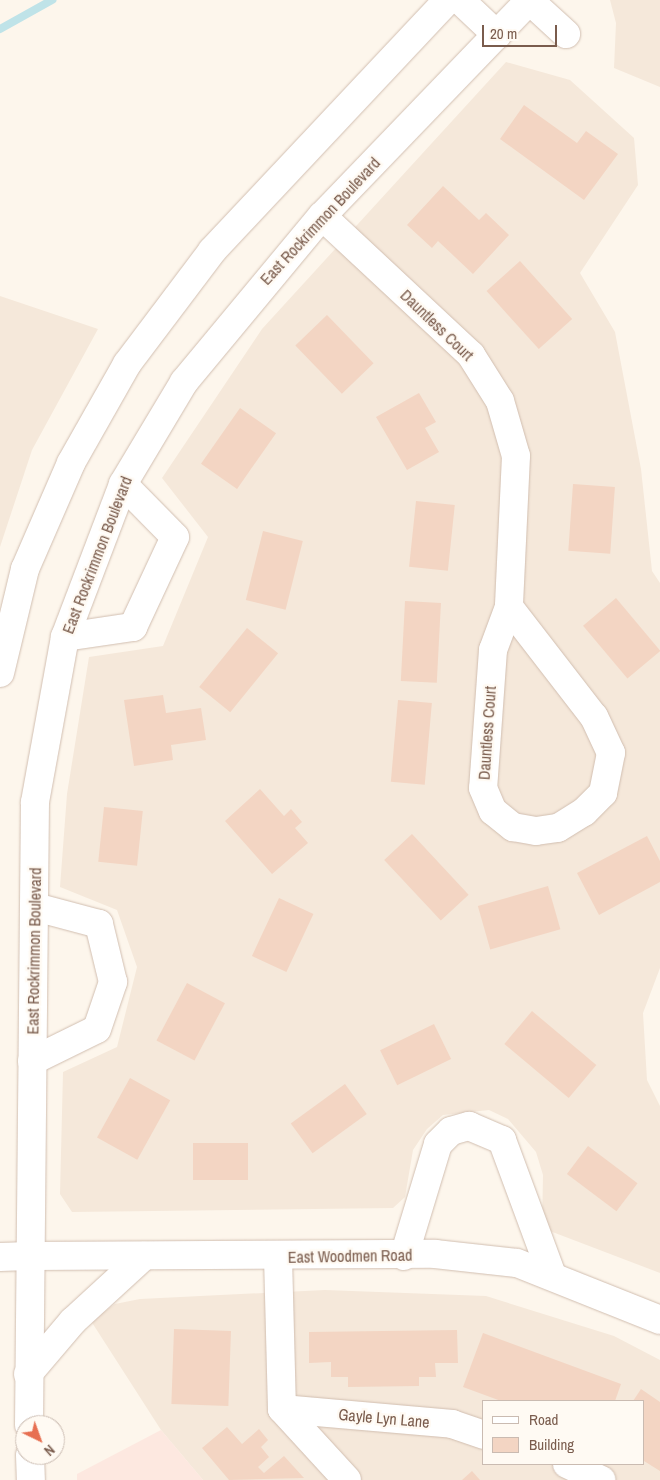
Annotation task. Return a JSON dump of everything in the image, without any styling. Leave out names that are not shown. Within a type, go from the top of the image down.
[{"type":"main road","points":[[0,673],[25,569],[71,464],[127,364],[212,252],[448,0]]},
{"type":"main road","points":[[460,0],[497,35]]},
{"type":"main road","points":[[525,2],[566,34]]},
{"type":"main road","name":"East Rockrimmon Boulevard","points":[[29,1256],[35,802],[65,637],[123,484],[184,382],[322,216],[497,35],[525,2]]},
{"type":"main road","name":"Dauntless Court","points":[[322,216],[472,355],[500,401],[516,456],[509,607],[493,650],[483,788],[493,811],[513,827],[536,832],[558,828],[584,812],[603,793],[611,753],[594,717],[509,607]]},
{"type":"main road","points":[[65,637],[133,627],[175,537],[123,484]]},
{"type":"main road","points":[[32,1061],[97,1029],[112,982],[99,924],[35,907]]},
{"type":"main road","points":[[404,1256],[438,1144],[452,1131],[469,1126],[502,1140],[552,1275]]},
{"type":"main road","name":"East Woodmen Road","points":[[0,1257],[404,1256],[435,1254],[516,1263],[552,1275],[660,1320]]},
{"type":"main road","points":[[29,1256],[29,1415]]},
{"type":"main road","points":[[28,1374],[73,1321],[144,1256]]},
{"type":"main road","points":[[278,1256],[282,1409],[347,1480]]},
{"type":"main road","name":"Gayle Lyn Lane","points":[[282,1409],[452,1424],[482,1434]]},
{"type":"main road","points":[[30,1465],[31,1480]]},
{"type":"main road","points":[[569,1465],[602,1480]]},
{"type":"shaded area","points":[[610,0],[660,0],[660,87],[614,68],[616,23]]},
{"type":"shaded area","points":[[506,62],[570,80],[634,138],[638,185],[580,273],[615,332],[641,469],[652,571],[660,583],[660,968],[643,1013],[647,1080],[660,1106],[660,1273],[542,1228],[543,1175],[536,1152],[508,1119],[489,1110],[443,1115],[427,1129],[413,1150],[405,1197],[393,1208],[72,1212],[60,1194],[63,1072],[117,1047],[137,967],[117,910],[60,887],[67,794],[89,657],[163,646],[208,537],[162,478],[262,329]]},
{"type":"shaded area","points":[[0,296],[98,329],[32,450],[0,547]]},
{"type":"shaded area","points":[[325,1290],[486,1296],[614,1336],[660,1360],[660,1480],[203,1480],[161,1430],[91,1321],[115,1304],[140,1299]]},
{"type":"shaded area","points":[[161,1430],[203,1480],[77,1480],[77,1474]]},
{"type":"building","points":[[524,105],[577,143],[586,131],[618,154],[584,200],[500,139]]},
{"type":"building","points":[[443,186],[479,220],[486,213],[509,235],[473,274],[438,241],[432,248],[407,225]]},
{"type":"building","points":[[520,261],[572,319],[539,349],[487,291]]},
{"type":"building","points":[[327,315],[374,363],[342,394],[295,346]]},
{"type":"building","points":[[419,393],[436,422],[425,428],[439,452],[407,470],[376,417]]},
{"type":"building","points":[[240,408],[276,433],[237,489],[201,464]]},
{"type":"building","points":[[573,484],[615,487],[610,554],[568,551]]},
{"type":"building","points":[[416,501],[455,505],[448,571],[409,567]]},
{"type":"building","points":[[263,531],[303,541],[286,610],[246,600]]},
{"type":"building","points":[[616,598],[660,650],[627,678],[583,626]]},
{"type":"building","points":[[405,601],[441,603],[437,683],[401,681]]},
{"type":"building","points":[[247,628],[278,653],[230,712],[199,687]]},
{"type":"building","points":[[163,695],[166,713],[201,708],[206,740],[171,745],[173,760],[134,766],[124,700]]},
{"type":"building","points":[[398,700],[432,703],[425,785],[391,782]]},
{"type":"building","points":[[260,789],[284,816],[291,809],[302,822],[295,828],[308,843],[272,874],[225,821]]},
{"type":"building","points":[[104,807],[143,811],[137,866],[98,862]]},
{"type":"building","points":[[412,834],[469,895],[441,921],[384,860]]},
{"type":"building","points":[[647,836],[660,861],[660,882],[599,915],[577,873]]},
{"type":"building","points":[[548,886],[560,929],[490,949],[478,906]]},
{"type":"building","points":[[279,898],[313,914],[286,972],[252,956]]},
{"type":"building","points":[[187,983],[225,1003],[194,1061],[156,1040]]},
{"type":"building","points":[[532,1011],[596,1065],[569,1098],[504,1044]]},
{"type":"building","points":[[434,1024],[451,1059],[397,1085],[380,1050]]},
{"type":"building","points":[[130,1078],[170,1100],[137,1160],[97,1137]]},
{"type":"building","points":[[345,1084],[367,1114],[313,1153],[291,1123]]},
{"type":"building","points":[[193,1143],[248,1143],[248,1180],[193,1180]]},
{"type":"building","points":[[588,1146],[638,1183],[616,1211],[567,1174]]},
{"type":"building","points":[[174,1329],[231,1331],[228,1406],[171,1404]]},
{"type":"building","points":[[457,1330],[458,1363],[435,1363],[436,1377],[419,1377],[419,1386],[348,1387],[348,1377],[331,1377],[331,1362],[309,1363],[309,1332]]},
{"type":"building","points":[[483,1333],[621,1384],[615,1400],[498,1400],[463,1387]]},
{"type":"building","points":[[641,1389],[660,1402],[660,1471],[645,1462],[645,1400],[634,1400]]},
{"type":"building","points":[[227,1427],[242,1444],[259,1429],[268,1440],[261,1447],[269,1457],[258,1467],[264,1473],[284,1456],[304,1478],[229,1480],[202,1448]]},
{"type":"building","points":[[472,1471],[480,1480],[462,1480]]},
{"type":"waterway","points":[[0,29],[52,0]]}]
